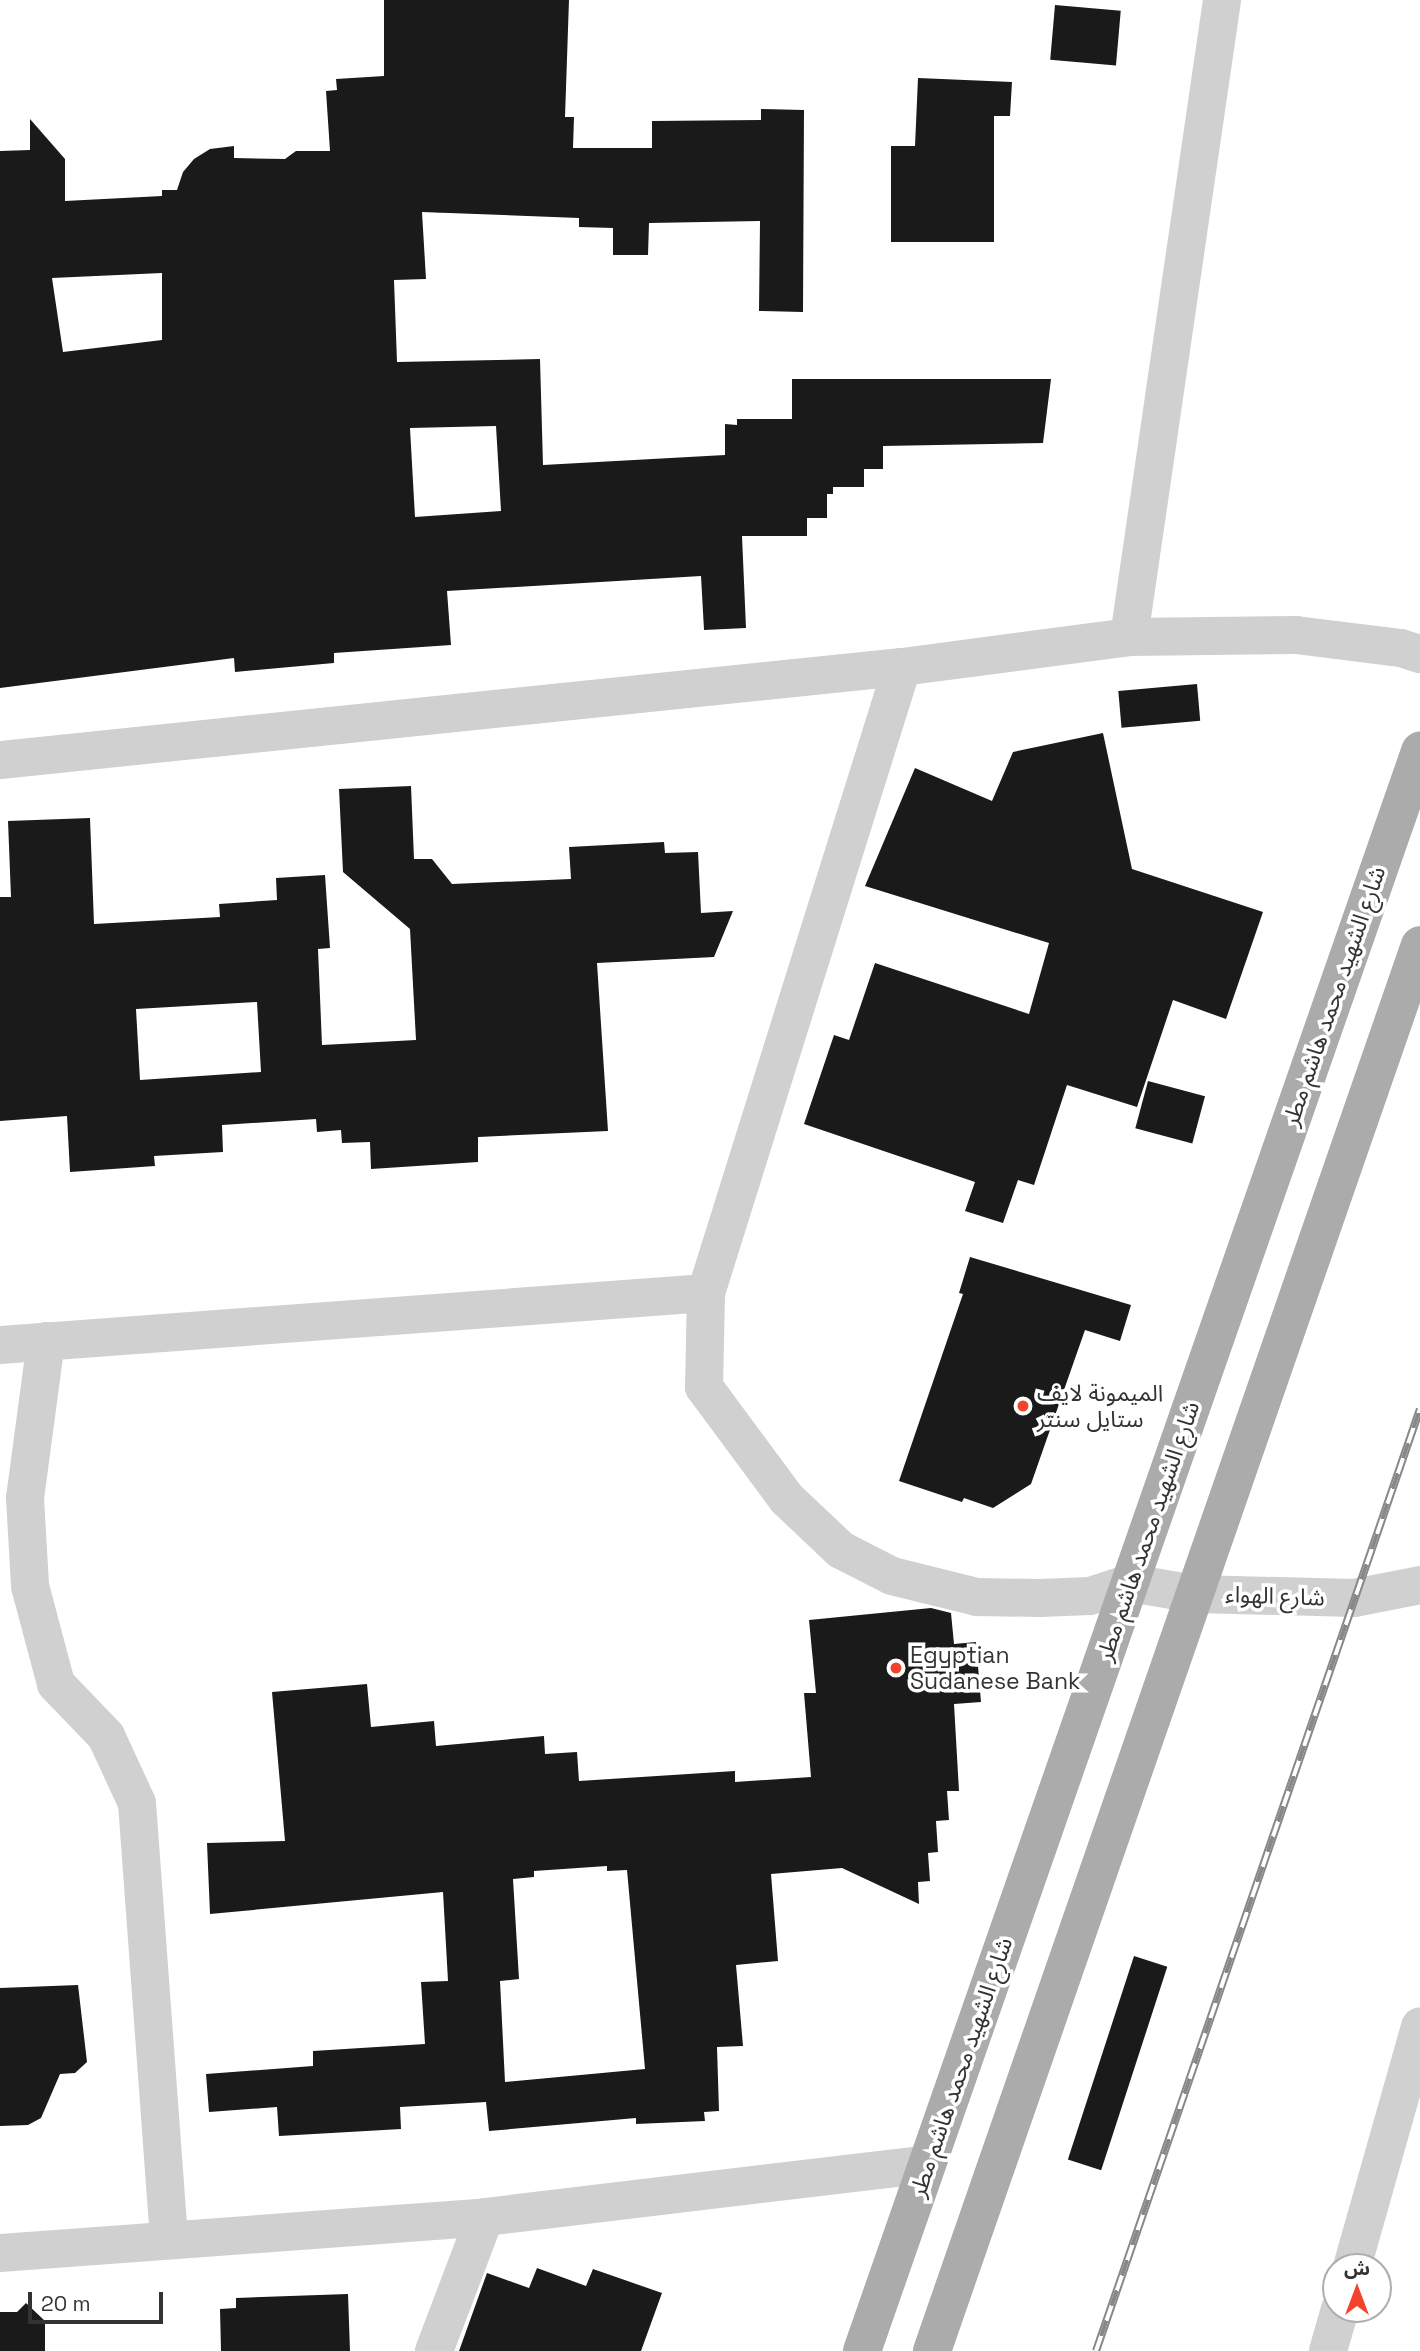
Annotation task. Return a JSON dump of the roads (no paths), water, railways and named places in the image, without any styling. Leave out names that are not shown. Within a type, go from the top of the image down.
[{"type":"main road","name":"شارع الشهيد محمد هاشم مطر","points":[[862,2351],[1420,751]]},
{"type":"main road","points":[[932,2351],[1420,946]]},
{"type":"street","points":[[1129,637],[1222,0]]},
{"type":"street","points":[[0,760],[902,667],[1129,637],[1296,635],[1401,648],[1420,654]]},
{"type":"street","points":[[902,667],[706,1293],[704,1387],[787,1499],[841,1550],[892,1576],[977,1597],[1090,1596],[1130,1583]]},
{"type":"street","points":[[0,1345],[706,1293]]},
{"type":"street","points":[[46,1342],[25,1498],[30,1586],[56,1684],[106,1736],[137,1803],[169,2239]]},
{"type":"street","name":"شارع الهواء","points":[[1130,1583],[1195,1594],[1354,1598],[1420,1586]]},
{"type":"street","points":[[1356,2253],[1420,2026]]},
{"type":"street","points":[[0,2253],[485,2217],[927,2164]]},
{"type":"street","points":[[434,2351],[485,2217]]},
{"type":"street","points":[[1328,2351],[1336,2323]]},
{"type":"railway","points":[[1096,2351],[1420,1409]]},
{"type":"place","name":"الميمونة لايف ستايل سنتر","points":[[1023,1406]]},
{"type":"place","name":"Egyptian Sudanese Bank","points":[[896,1668]]}]
